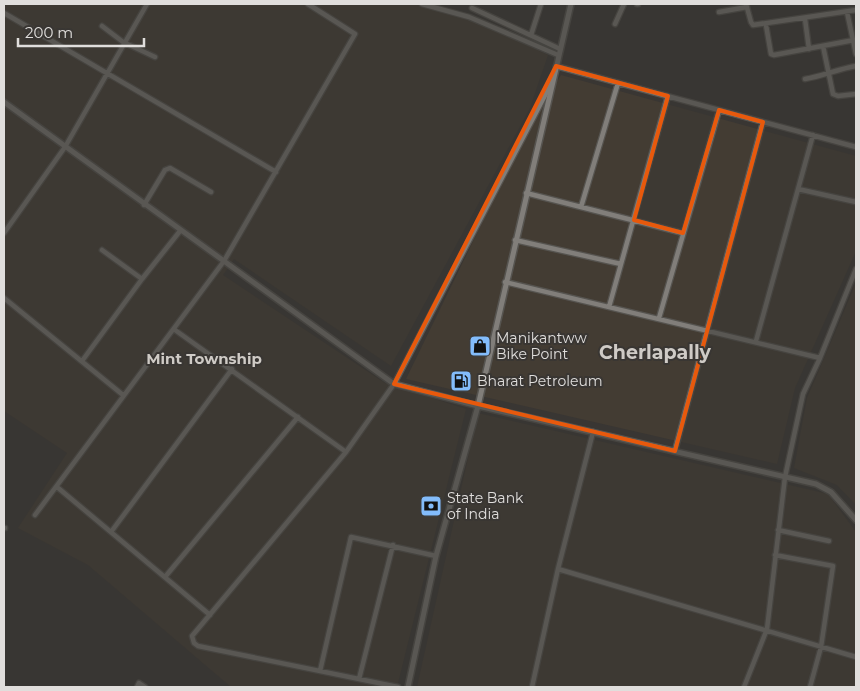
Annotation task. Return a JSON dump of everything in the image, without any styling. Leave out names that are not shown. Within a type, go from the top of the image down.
[{"type":"street","points":[[4,234],[65,147],[146,4]]},
{"type":"street","points":[[35,515],[175,330],[224,261],[355,34],[308,4]]},
{"type":"street","points":[[422,4],[469,16],[559,52]]},
{"type":"street","points":[[530,35],[539,4]]},
{"type":"street","points":[[408,687],[436,556],[478,406],[505,282],[571,4]]},
{"type":"street","points":[[615,24],[624,4]]},
{"type":"street","points":[[719,12],[746,5],[752,24],[766,25],[856,10]]},
{"type":"street","points":[[472,8],[530,35],[559,52]]},
{"type":"street","points":[[847,12],[856,54]]},
{"type":"street","points":[[4,13],[108,72],[276,172]]},
{"type":"street","points":[[805,19],[810,49]]},
{"type":"street","points":[[766,25],[772,55],[854,40]]},
{"type":"street","points":[[102,26],[123,42],[156,57]]},
{"type":"street","points":[[823,46],[828,74],[835,96],[856,94]]},
{"type":"street","points":[[556,66],[856,147]]},
{"type":"street","points":[[805,79],[828,74],[833,70],[856,66]]},
{"type":"street","points":[[398,687],[198,646],[194,643],[192,636],[346,452],[394,384],[552,82]]},
{"type":"street","points":[[581,207],[618,83]]},
{"type":"street","points":[[610,306],[668,96]]},
{"type":"street","points":[[4,102],[394,384],[478,406],[675,451],[825,488],[856,520]]},
{"type":"street","points":[[659,318],[719,110]]},
{"type":"street","points":[[675,451],[763,122]]},
{"type":"street","points":[[756,341],[813,135]]},
{"type":"street","points":[[144,205],[165,170],[170,168],[211,192]]},
{"type":"street","points":[[798,189],[856,202]]},
{"type":"street","points":[[526,192],[683,233]]},
{"type":"street","points":[[82,361],[142,278],[180,231]]},
{"type":"street","points":[[515,240],[622,264]]},
{"type":"street","points":[[102,250],[142,278]]},
{"type":"street","points":[[744,687],[767,630],[785,477],[803,394],[820,358],[856,269]]},
{"type":"street","points":[[505,282],[708,329],[820,358]]},
{"type":"street","points":[[4,298],[124,395]]},
{"type":"street","points":[[175,330],[346,452]]},
{"type":"street","points":[[111,532],[232,369]]},
{"type":"street","points":[[165,577],[298,417]]},
{"type":"street","points":[[532,687],[558,569],[593,432]]},
{"type":"street","points":[[57,486],[210,615]]},
{"type":"street","points":[[778,530],[829,541]]},
{"type":"street","points":[[320,671],[351,537],[436,556]]},
{"type":"street","points":[[359,679],[393,545]]},
{"type":"street","points":[[775,555],[833,566],[821,647],[810,687]]},
{"type":"street","points":[[558,569],[856,657]]},
{"type":"street","points":[[137,687],[139,683],[144,687]]},
{"type":"highlighted area","points":[[556,66],[668,96],[634,220],[683,233],[719,110],[763,122],[675,451],[394,384]]},
{"type":"shaded area","points":[[4,4],[428,4],[460,12],[548,55],[530,108],[391,366],[234,259],[223,275],[385,383],[466,409],[397,687],[231,687],[88,565],[18,528],[67,453],[4,411]]},
{"type":"shaded area","points":[[561,75],[856,156],[856,251],[795,388],[777,464],[406,379],[534,116]]},
{"type":"shaded area","points":[[856,283],[856,505],[837,485],[794,468],[807,398]]},
{"type":"shaded area","points":[[478,413],[828,494],[856,532],[856,687],[417,687]]},
{"type":"place","name":"Manikantww Bike Point","points":[[480,346]]},
{"type":"place","name":"Bharat Petroleum","points":[[461,381]]},
{"type":"place","name":"State Bank of India","points":[[431,506]]},
{"type":"district","name":"Cherlapally","points":[[655,352]]},
{"type":"district","name":"Mint Township","points":[[204,359]]}]
